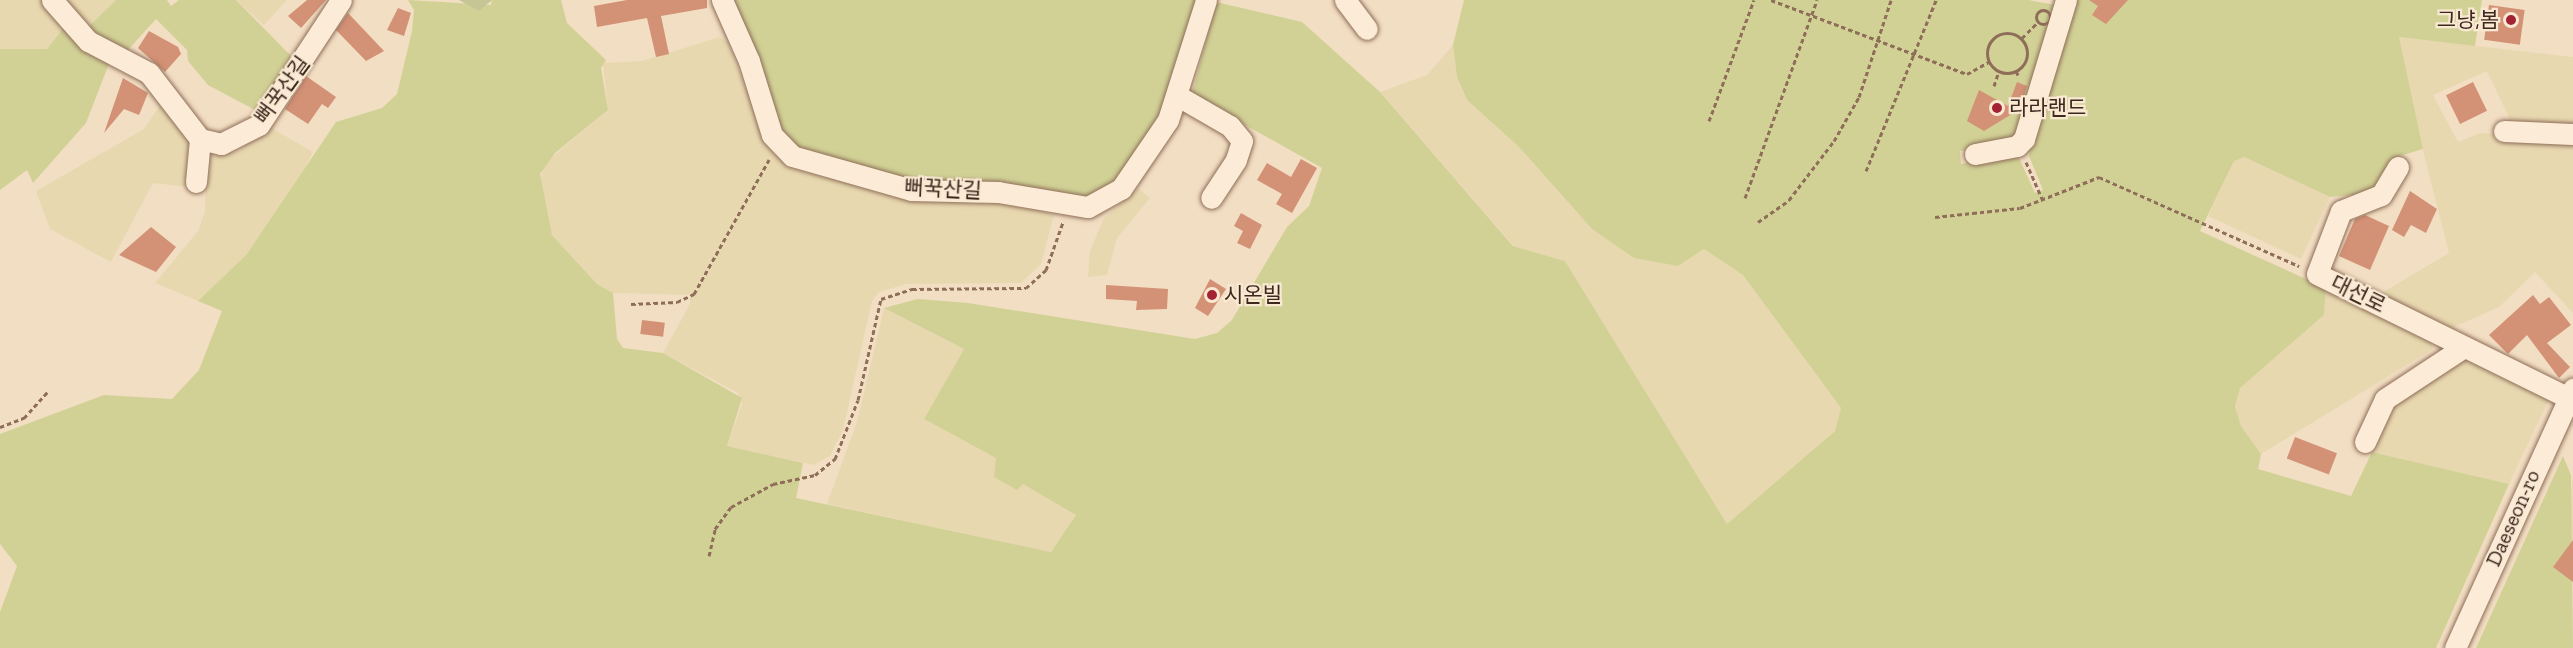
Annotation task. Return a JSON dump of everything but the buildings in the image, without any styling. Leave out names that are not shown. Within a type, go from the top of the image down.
[{"type":"street","points":[[52,0],[88,41],[149,72],[200,139],[196,182]]},
{"type":"street","name":"뻐꾹산길","points":[[200,139],[233,142],[259,125],[341,0]]},
{"type":"street","points":[[722,0],[780,147]]},
{"type":"street","name":"뻐꾹산길","points":[[780,147],[911,190],[998,192],[1067,206],[1104,202],[1121,189],[1168,120],[1178,96],[1206,0]]},
{"type":"street","points":[[1345,0],[1366,29]]},
{"type":"street","points":[[1975,154],[2020,143],[2029,130],[2066,0]]},
{"type":"street","points":[[1178,96],[1230,126],[1242,141],[1236,160],[1211,198]]},
{"type":"street","points":[[2504,130],[2573,134]]},
{"type":"street","name":"대선로","points":[[2398,167],[2381,195],[2341,212],[2317,274],[2464,347],[2571,394]]},
{"type":"street","points":[[2365,442],[2385,399],[2464,347]]},
{"type":"street","name":"Daeseon-ro","points":[[2455,648],[2571,394]]},
{"type":"path","points":[[1709,121],[1754,0]]},
{"type":"path","points":[[1771,0],[1967,74],[1989,62]]},
{"type":"path","points":[[1745,198],[1817,0]]},
{"type":"path","points":[[1758,222],[1789,200],[1834,141],[1859,97],[1891,0]]},
{"type":"path","points":[[1866,171],[1936,0]]},
{"type":"path","points":[[2022,38],[2038,22]]},
{"type":"path","points":[[1998,35],[2022,38],[2027,58],[2016,71],[1999,71],[1989,62],[1989,44],[1998,35]]},
{"type":"path","points":[[1994,86],[1999,71]]},
{"type":"path","points":[[2016,71],[2019,77]]},
{"type":"path","points":[[2020,143],[2043,201]]},
{"type":"path","points":[[631,304],[677,302],[694,294],[780,147]]},
{"type":"path","points":[[1935,217],[2043,201],[2099,177],[2317,274]]},
{"type":"path","points":[[709,556],[715,529],[731,507],[773,484],[814,475],[835,459],[858,400],[881,298],[912,289],[1026,288],[1046,270],[1067,206]]},
{"type":"path","points":[[0,428],[24,418],[48,391]]},
{"type":"shaded area","points":[[0,0],[46,0],[65,26],[47,49],[0,49]]},
{"type":"shaded area","points":[[60,0],[116,0],[83,32]]},
{"type":"shaded area","points":[[236,0],[287,0],[264,25]]},
{"type":"shaded area","points":[[459,0],[492,0],[479,11]]},
{"type":"shaded area","points":[[720,37],[729,43],[765,142],[786,159],[995,198],[1054,215],[1041,264],[1021,283],[906,284],[879,292],[872,301],[843,430],[830,456],[814,465],[727,446],[742,404],[738,393],[663,353],[690,304],[690,295],[613,293],[597,284],[552,235],[539,184],[545,163],[608,110],[603,63],[642,61]]},
{"type":"shaded area","points":[[2399,37],[2573,57],[2573,129],[2513,126],[2487,71],[2433,95],[2458,142],[2481,133],[2573,139],[2573,313],[2535,272],[2499,307],[2445,331],[2375,297],[2449,253],[2396,44]]},
{"type":"shaded area","points":[[1453,45],[1457,77],[1467,100],[1520,148],[1592,229],[1678,266],[1704,249],[1743,275],[1841,408],[1835,431],[1727,524],[1565,261],[1514,246],[1380,92],[1427,75]]},
{"type":"shaded area","points":[[163,101],[191,139],[190,187],[153,183],[111,262],[50,229],[36,191],[144,129]]},
{"type":"shaded area","points":[[268,126],[313,152],[295,188],[247,254],[198,301],[155,283],[198,231],[205,212],[206,158],[239,151]]},
{"type":"shaded area","points":[[2244,157],[2330,197],[2301,259],[2208,216],[2234,160]]},
{"type":"shaded area","points":[[1138,188],[1150,198],[1117,238],[1107,275],[1088,277],[1090,251],[1104,218]]},
{"type":"shaded area","points":[[2326,288],[2431,341],[2433,349],[2261,454],[2241,426],[2235,405],[2240,388],[2324,315]]},
{"type":"shaded area","points":[[884,308],[964,349],[924,419],[996,458],[1022,483],[1077,515],[1051,552],[827,504],[857,422]]},
{"type":"shaded area","points":[[2462,357],[2549,399],[2509,484],[2372,452],[2395,401]]},
{"type":"shaded area","points":[[2573,473],[2573,550],[2568,546]]},
{"type":"green space","points":[[116,0],[167,0],[171,6],[179,0],[236,0],[293,58],[259,112],[208,85],[188,61],[187,50],[156,19],[126,52],[83,32]]},
{"type":"green space","points":[[408,0],[491,5],[492,0],[561,0],[567,23],[606,60],[601,68],[608,110],[555,153],[540,174],[552,235],[597,284],[613,293],[617,339],[623,348],[663,353],[742,398],[727,446],[803,463],[796,498],[1051,552],[1076,515],[1023,484],[1017,490],[994,477],[996,458],[924,419],[964,349],[884,308],[918,299],[968,303],[1195,339],[1217,333],[1232,320],[1287,227],[1309,206],[1322,168],[1192,95],[1216,2],[1302,22],[1380,92],[1513,246],[1565,261],[1727,524],[1835,431],[1841,408],[1743,275],[1704,249],[1678,266],[1634,258],[1592,229],[1520,148],[1467,100],[1457,77],[1453,45],[1464,0],[2028,0],[2061,6],[2025,123],[2007,143],[1960,151],[1961,164],[2011,154],[2019,158],[2035,193],[2043,190],[2029,156],[2030,142],[2070,0],[2482,0],[2475,46],[2399,37],[2423,149],[2396,157],[2372,193],[2330,197],[2244,157],[2234,161],[2200,231],[2326,288],[2324,315],[2240,388],[2235,406],[2241,426],[2261,454],[2258,469],[2351,496],[2372,452],[2509,484],[2436,648],[0,648],[0,612],[17,566],[0,544],[0,434],[104,395],[172,399],[199,370],[222,311],[198,301],[247,254],[336,122],[382,108],[397,94],[412,31],[414,10]]},
{"type":"green space","points":[[729,0],[1198,0],[1167,102],[1116,182],[1086,198],[917,185],[784,144]]},
{"type":"green space","points":[[65,26],[112,56],[86,123],[33,183],[27,170],[0,190],[0,49],[47,49]]},
{"type":"green space","points":[[2563,456],[2571,475],[2573,648],[2476,648]]},
{"type":"place","name":"그냥,봄","points":[[2511,20]]},
{"type":"place","name":"라라랜드","points":[[1997,108]]},
{"type":"place","name":"시온빌","points":[[1212,295]]}]
